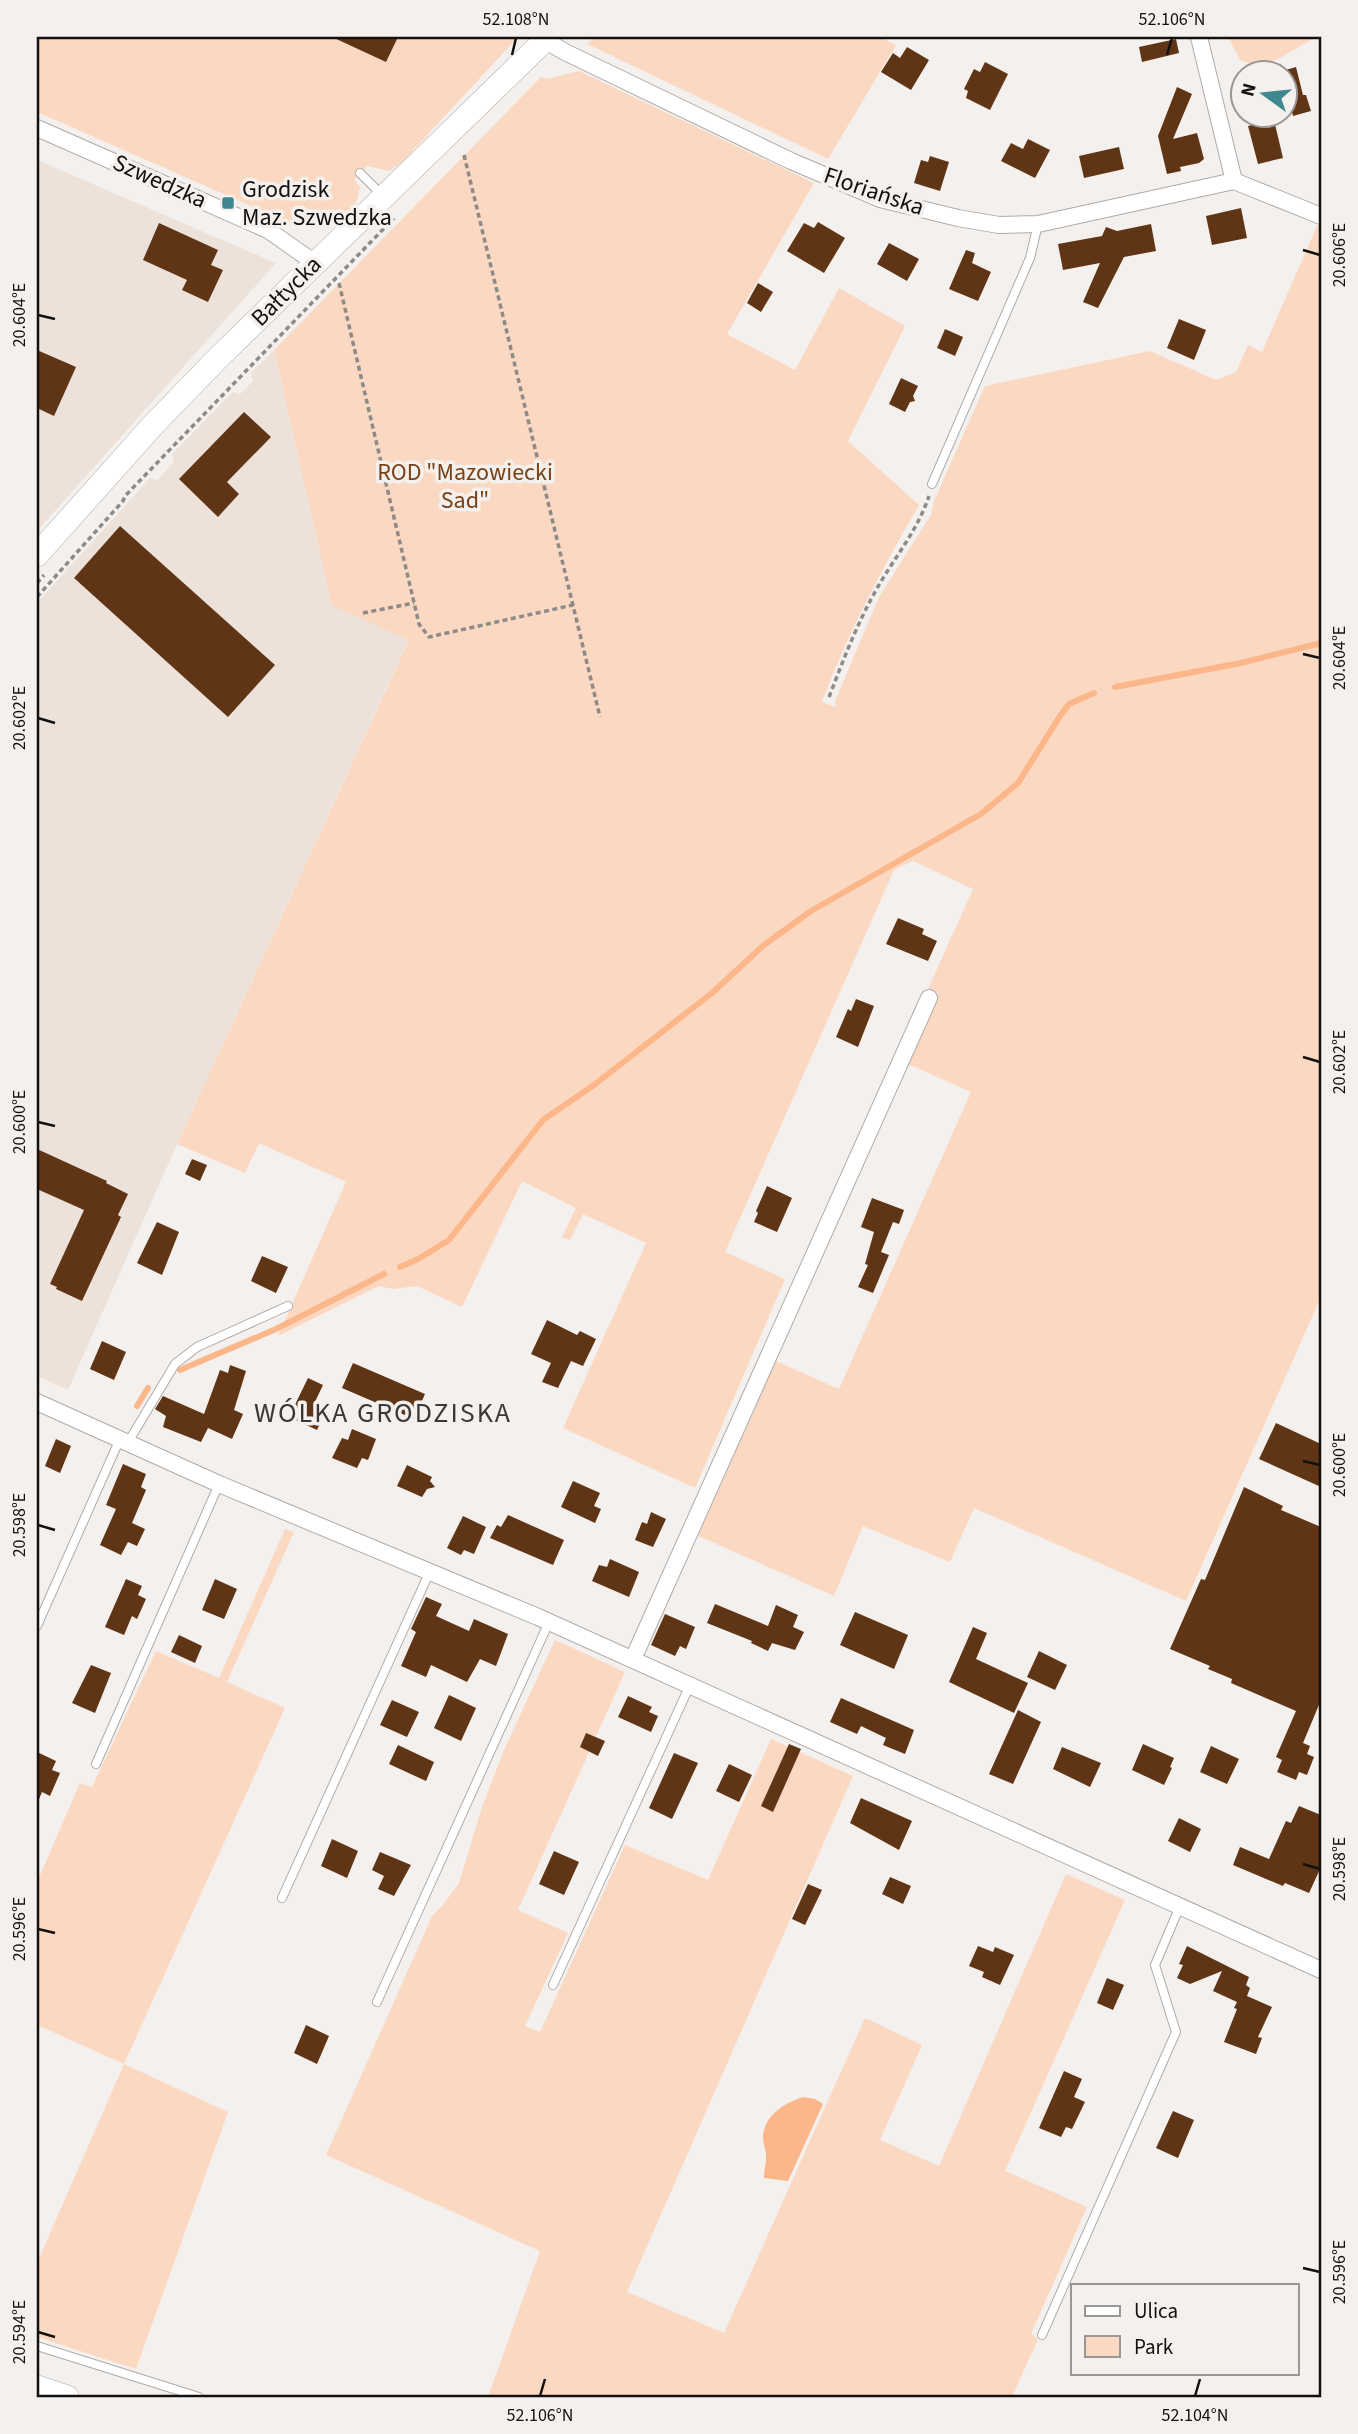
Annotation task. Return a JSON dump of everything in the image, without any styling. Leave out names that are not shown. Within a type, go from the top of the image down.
[{"type":"street","points":[[1199,37],[1234,181],[1321,216]]},
{"type":"street","name":"Floriańska","points":[[544,38],[565,52],[791,161],[880,199],[999,225],[1038,224],[1234,181]]},
{"type":"street","name":"Bałtycka","points":[[37,555],[190,386],[544,38]]},
{"type":"street","name":"Szwedzka","points":[[37,128],[268,230],[315,263]]},
{"type":"street","points":[[633,1660],[929,998]]},
{"type":"street","points":[[37,1402],[219,1484],[549,1622],[1321,1970]]},
{"type":"street","points":[[37,2388],[67,2397]]},
{"type":"lane","points":[[360,173],[383,196]]},
{"type":"lane","points":[[932,484],[1030,258],[1038,224]]},
{"type":"lane","points":[[37,1626],[123,1442],[175,1364],[197,1346],[288,1306]]},
{"type":"lane","points":[[96,1764],[219,1484]]},
{"type":"lane","points":[[282,1898],[430,1572]]},
{"type":"lane","points":[[377,2002],[549,1622]]},
{"type":"lane","points":[[553,1986],[690,1685]]},
{"type":"lane","points":[[1042,2335],[1176,2032],[1156,1965],[1180,1906]]},
{"type":"lane","points":[[37,2346],[199,2397]]},
{"type":"path","points":[[464,155],[600,717]]},
{"type":"path","points":[[37,597],[125,496],[403,209]]},
{"type":"path","points":[[339,283],[419,624],[429,637],[573,605]]},
{"type":"path","points":[[829,697],[858,624],[914,531],[932,484]]},
{"type":"path","points":[[363,613],[414,603]]},
{"type":"shaded area","points":[[37,160],[276,263],[37,531]]},
{"type":"shaded area","points":[[274,350],[332,605],[409,639],[177,1144],[68,1390],[37,1376],[37,603],[150,478],[157,480],[174,462],[172,454],[233,392],[240,394],[253,381],[251,373]]},
{"type":"shaded area","points":[[803,2097],[823,2104],[788,2181],[764,2178],[766,2158],[763,2139],[767,2124],[782,2107]]},
{"type":"green space","points":[[37,37],[518,37],[403,161],[390,171],[367,166],[354,180],[360,187],[350,214],[343,222],[323,227],[285,221],[37,112]]},
{"type":"green space","points":[[594,37],[880,37],[896,45],[828,159],[587,44]]},
{"type":"green space","points":[[1228,37],[1316,37],[1276,60],[1240,60]]},
{"type":"green space","name":"ROD \"Mazowiecki Sad\"","points":[[579,71],[814,183],[727,334],[795,370],[839,288],[905,326],[848,441],[919,505],[866,601],[832,676],[822,702],[836,707],[835,701],[879,597],[931,515],[934,501],[985,386],[1150,351],[1216,380],[1236,372],[1248,345],[1262,352],[1317,226],[1321,228],[1321,1297],[1186,1601],[974,1508],[950,1562],[863,1526],[834,1596],[698,1536],[776,1361],[839,1389],[971,1092],[908,1064],[938,993],[928,989],[973,889],[913,861],[894,870],[725,1252],[785,1279],[695,1488],[563,1428],[646,1243],[583,1214],[570,1240],[562,1237],[576,1208],[522,1181],[462,1307],[417,1286],[393,1289],[379,1286],[278,1336],[346,1182],[259,1143],[245,1173],[177,1144],[409,640],[332,606],[274,350],[541,77],[547,79]]},
{"type":"green space","points":[[285,1529],[294,1532],[227,1682],[285,1708],[124,2064],[37,2025],[37,1882],[80,1783],[92,1787],[156,1651],[219,1678]]},
{"type":"green space","points":[[555,1640],[625,1672],[518,1910],[568,1933],[525,2026],[540,2032],[625,1845],[708,1880],[771,1739],[853,1776],[627,2292],[724,2333],[865,2018],[922,2045],[880,2140],[939,2166],[1066,1874],[1125,1900],[1005,2171],[1087,2207],[1031,2334],[1038,2339],[1012,2397],[488,2397],[540,2251],[326,2155],[432,1916],[459,1883],[482,1807],[504,1750]]},
{"type":"green space","points":[[124,2064],[228,2112],[136,2369],[37,2337],[37,2263]]},
{"type":"building","points":[[332,37],[398,37],[386,62]]},
{"type":"building","points":[[1176,39],[1179,53],[1142,62],[1139,47]]},
{"type":"building","points":[[907,47],[929,60],[911,90],[881,72],[893,53],[900,58]]},
{"type":"building","points":[[985,62],[1008,74],[990,110],[966,98],[968,91],[964,89],[974,69],[980,72]]},
{"type":"building","points":[[1298,75],[1303,95],[1306,95],[1311,111],[1298,115]]},
{"type":"building","points":[[1177,87],[1192,94],[1173,139],[1197,133],[1204,159],[1199,163],[1180,167],[1181,171],[1167,174],[1158,136]]},
{"type":"building","points":[[1249,130],[1276,130],[1283,158],[1258,164]]},
{"type":"building","points":[[1028,139],[1050,150],[1035,178],[1001,161],[1011,143],[1023,149]]},
{"type":"building","points":[[1119,147],[1124,169],[1084,178],[1079,156]]},
{"type":"building","points":[[930,156],[949,162],[940,191],[914,183],[921,160],[928,162]]},
{"type":"building","points":[[1241,208],[1247,238],[1212,245],[1206,216]]},
{"type":"building","points":[[818,222],[845,238],[824,273],[787,251],[804,223],[814,228]]},
{"type":"building","points":[[159,223],[218,250],[211,265],[223,270],[208,302],[182,290],[187,280],[143,260]]},
{"type":"building","points":[[1151,224],[1156,251],[1124,257],[1098,308],[1083,302],[1100,263],[1063,270],[1058,244],[1102,236],[1106,227],[1117,231]]},
{"type":"building","points":[[889,243],[919,259],[907,281],[877,264]]},
{"type":"building","points":[[966,250],[975,253],[972,263],[991,272],[978,301],[949,289]]},
{"type":"building","points":[[758,283],[773,292],[761,312],[747,303]]},
{"type":"building","points":[[1179,319],[1206,330],[1194,360],[1167,348]]},
{"type":"building","points":[[945,329],[963,337],[955,356],[937,348]]},
{"type":"building","points":[[37,350],[76,367],[54,416],[37,408]]},
{"type":"building","points":[[901,378],[918,386],[913,396],[915,401],[910,402],[905,412],[889,404]]},
{"type":"building","points":[[244,412],[271,437],[227,482],[239,494],[218,517],[179,479]]},
{"type":"building","points":[[120,526],[275,665],[228,717],[74,578]]},
{"type":"building","points":[[898,918],[924,929],[922,934],[937,941],[928,961],[886,944]]},
{"type":"building","points":[[856,999],[874,1006],[858,1047],[836,1037],[848,1009],[851,1011]]},
{"type":"building","points":[[37,1149],[107,1181],[106,1183],[128,1194],[118,1215],[121,1217],[82,1301],[50,1284],[84,1210],[37,1189]]},
{"type":"building","points":[[192,1159],[207,1165],[200,1181],[185,1174]]},
{"type":"building","points":[[767,1186],[792,1198],[777,1232],[754,1222]]},
{"type":"building","points":[[872,1198],[904,1210],[899,1224],[893,1222],[881,1252],[889,1255],[873,1293],[858,1287],[868,1265],[865,1264],[874,1232],[861,1227]]},
{"type":"building","points":[[157,1222],[179,1232],[162,1275],[137,1263]]},
{"type":"building","points":[[262,1256],[288,1267],[276,1293],[251,1281]]},
{"type":"building","points":[[547,1320],[577,1335],[580,1331],[596,1339],[583,1366],[571,1361],[558,1388],[542,1382],[551,1363],[531,1354]]},
{"type":"building","points":[[102,1341],[126,1352],[114,1380],[90,1369]]},
{"type":"building","points":[[353,1363],[425,1394],[414,1419],[342,1388]]},
{"type":"building","points":[[230,1365],[246,1371],[234,1410],[243,1414],[232,1439],[208,1428],[201,1442],[163,1427],[166,1416],[155,1409],[163,1396],[204,1414],[220,1370],[228,1373]]},
{"type":"building","points":[[308,1378],[323,1385],[313,1406],[325,1412],[317,1430],[289,1417]]},
{"type":"building","points":[[1276,1423],[1321,1444],[1321,1487],[1259,1459]]},
{"type":"building","points":[[352,1429],[376,1439],[368,1460],[362,1458],[357,1468],[332,1458],[342,1438],[348,1440]]},
{"type":"building","points":[[56,1439],[71,1446],[60,1473],[45,1466]]},
{"type":"building","points":[[123,1464],[146,1474],[141,1487],[146,1490],[132,1523],[145,1529],[137,1546],[128,1542],[121,1555],[100,1545],[116,1509],[106,1505]]},
{"type":"building","points":[[407,1465],[432,1477],[430,1481],[435,1487],[427,1489],[422,1497],[397,1486]]},
{"type":"building","points":[[573,1481],[600,1493],[594,1506],[601,1509],[595,1523],[561,1507]]},
{"type":"building","points":[[1244,1487],[1283,1506],[1281,1510],[1321,1527],[1321,1700],[1303,1743],[1310,1746],[1307,1754],[1314,1757],[1307,1775],[1299,1772],[1296,1780],[1277,1772],[1282,1760],[1276,1757],[1296,1711],[1231,1683],[1232,1679],[1208,1669],[1210,1666],[1170,1649],[1201,1579],[1205,1580]]},
{"type":"building","points":[[651,1512],[666,1519],[653,1547],[635,1540],[642,1522],[647,1524]]},
{"type":"building","points":[[508,1515],[564,1540],[553,1565],[490,1538],[497,1525],[501,1527]]},
{"type":"building","points":[[463,1516],[486,1527],[474,1554],[464,1550],[461,1555],[447,1548]]},
{"type":"building","points":[[610,1559],[639,1572],[629,1597],[592,1581],[599,1565],[607,1567]]},
{"type":"building","points":[[126,1579],[142,1586],[138,1595],[146,1599],[137,1619],[132,1616],[124,1635],[105,1627]]},
{"type":"building","points":[[215,1579],[237,1589],[224,1619],[202,1610]]},
{"type":"building","points":[[426,1597],[442,1604],[436,1616],[469,1631],[474,1619],[508,1634],[496,1666],[480,1659],[467,1682],[431,1665],[426,1677],[401,1666],[416,1632],[411,1629]]},
{"type":"building","points":[[715,1604],[768,1626],[776,1605],[798,1615],[793,1627],[804,1632],[795,1650],[772,1643],[768,1651],[751,1643],[752,1641],[707,1623]]},
{"type":"building","points":[[855,1612],[908,1635],[894,1669],[840,1645]]},
{"type":"building","points":[[665,1614],[695,1627],[686,1649],[680,1646],[675,1656],[651,1645]]},
{"type":"building","points":[[973,1627],[987,1633],[976,1659],[1028,1683],[1014,1713],[949,1682]]},
{"type":"building","points":[[179,1635],[202,1646],[195,1663],[171,1652]]},
{"type":"building","points":[[1039,1651],[1067,1665],[1055,1690],[1027,1677]]},
{"type":"building","points":[[91,1665],[111,1673],[95,1713],[72,1703]]},
{"type":"building","points":[[449,1695],[476,1708],[461,1741],[434,1728]]},
{"type":"building","points":[[628,1696],[652,1707],[649,1712],[658,1716],[651,1732],[618,1717]]},
{"type":"building","points":[[841,1698],[914,1730],[905,1754],[883,1745],[886,1738],[861,1726],[857,1734],[830,1722]]},
{"type":"building","points":[[392,1700],[419,1712],[407,1737],[380,1725]]},
{"type":"building","points":[[1018,1710],[1041,1722],[1013,1784],[989,1774]]},
{"type":"building","points":[[586,1733],[605,1741],[598,1756],[580,1747]]},
{"type":"building","points":[[789,1744],[801,1749],[773,1812],[761,1806]]},
{"type":"building","points":[[1143,1744],[1174,1758],[1164,1785],[1132,1770]]},
{"type":"building","points":[[398,1745],[434,1762],[426,1781],[389,1764]]},
{"type":"building","points":[[1211,1746],[1239,1759],[1227,1784],[1200,1772]]},
{"type":"building","points":[[1062,1747],[1101,1763],[1090,1787],[1053,1769]]},
{"type":"building","points":[[37,1752],[56,1761],[52,1770],[60,1773],[50,1796],[42,1792],[37,1804]]},
{"type":"building","points":[[674,1753],[698,1763],[672,1819],[649,1808]]},
{"type":"building","points":[[729,1764],[752,1775],[739,1802],[716,1791]]},
{"type":"building","points":[[861,1798],[912,1821],[899,1850],[850,1823]]},
{"type":"building","points":[[1299,1806],[1321,1815],[1321,1867],[1309,1893],[1285,1883],[1283,1886],[1233,1865],[1240,1847],[1269,1859],[1286,1821],[1291,1823]]},
{"type":"building","points":[[1179,1818],[1201,1829],[1190,1852],[1168,1841]]},
{"type":"building","points":[[332,1839],[358,1851],[347,1878],[321,1866]]},
{"type":"building","points":[[554,1851],[579,1862],[564,1895],[539,1884]]},
{"type":"building","points":[[380,1852],[411,1865],[394,1896],[378,1889],[384,1876],[372,1870]]},
{"type":"building","points":[[890,1877],[911,1886],[903,1904],[882,1894]]},
{"type":"building","points":[[808,1884],[822,1890],[805,1925],[792,1919]]},
{"type":"building","points":[[978,1946],[993,1952],[995,1947],[1014,1955],[1000,1985],[982,1977],[984,1972],[969,1966]]},
{"type":"building","points":[[1187,1946],[1249,1977],[1246,1985],[1250,1988],[1247,1996],[1272,2007],[1258,2037],[1262,2038],[1256,2054],[1224,2042],[1237,2009],[1234,2008],[1237,2002],[1213,1991],[1222,1971],[1190,1984],[1177,1978],[1183,1965],[1179,1964]]},
{"type":"building","points":[[1107,1978],[1124,1985],[1113,2010],[1097,2003]]},
{"type":"building","points":[[306,2025],[329,2036],[317,2064],[294,2053]]},
{"type":"building","points":[[1064,2071],[1082,2079],[1074,2097],[1085,2102],[1072,2129],[1066,2127],[1061,2137],[1039,2128]]},
{"type":"building","points":[[1173,2111],[1194,2120],[1178,2158],[1156,2148]]},
{"type":"waterway","points":[[1115,687],[1241,663],[1321,643]]},
{"type":"waterway","points":[[400,1267],[449,1240],[543,1120],[594,1085],[712,993],[764,945],[811,911],[981,814],[1018,783],[1069,704],[1094,693]]},
{"type":"waterway","points":[[180,1370],[276,1329],[384,1274]]},
{"type":"waterway","points":[[137,1406],[148,1388]]},
{"type":"place","name":"Grodzisk Maz. Szwedzka","points":[[228,203]]},
{"type":"district","name":"WÓLKA GRODZISKA","points":[[383,1412]]}]
